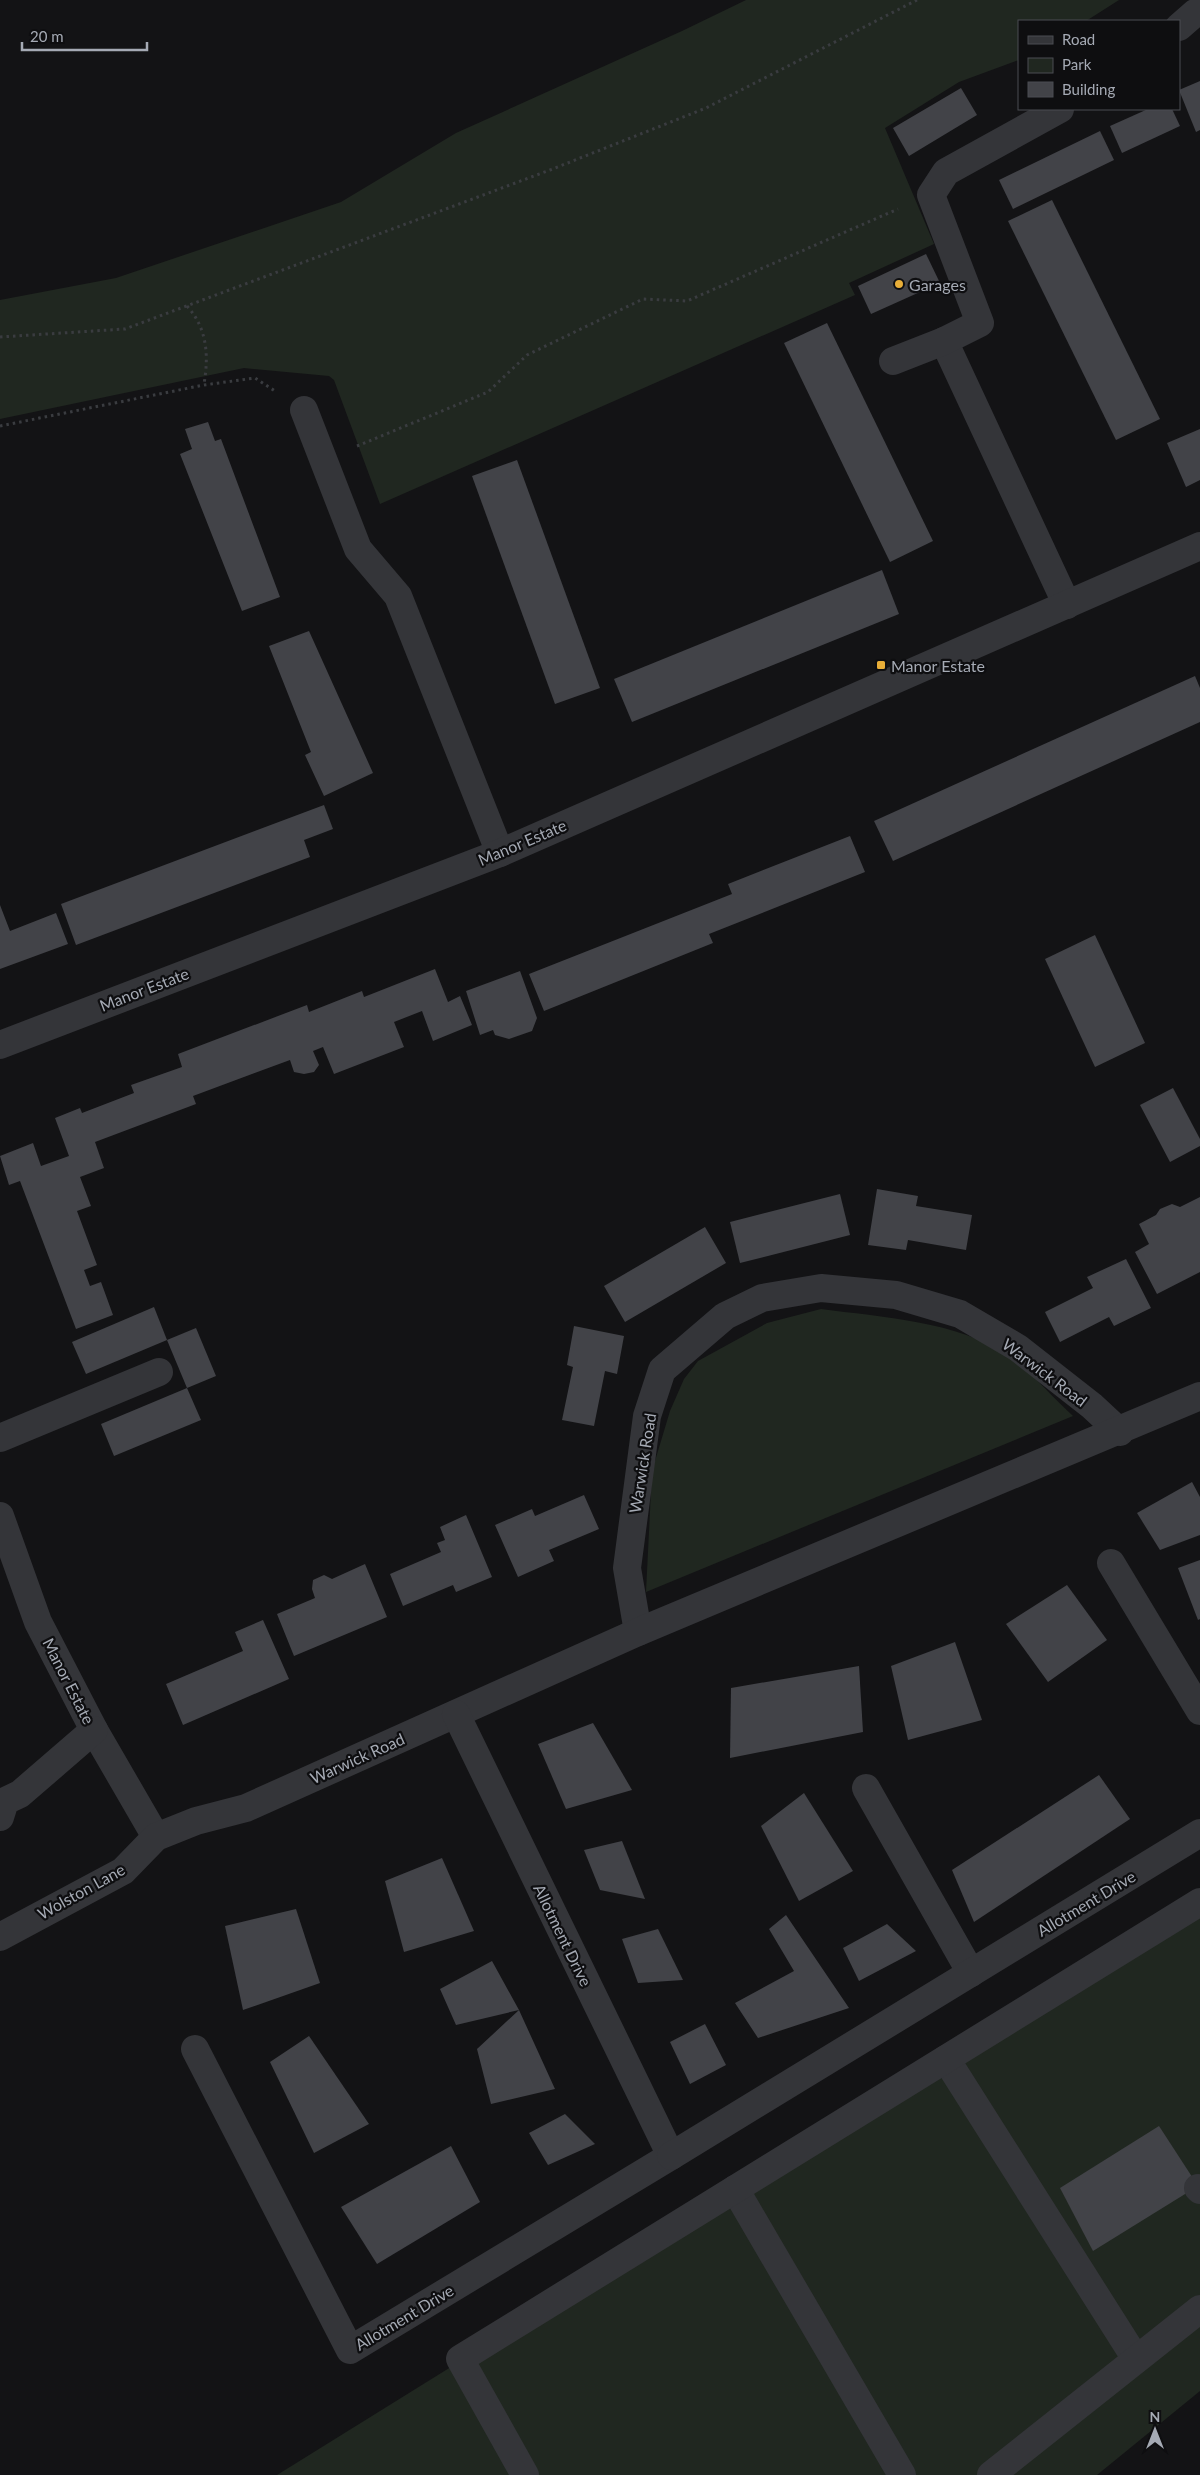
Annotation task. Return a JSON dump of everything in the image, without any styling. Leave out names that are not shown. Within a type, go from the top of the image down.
[{"type":"street","points":[[893,361],[944,341],[980,323],[931,195],[946,172],[1058,110]]},
{"type":"street","points":[[944,341],[1067,604]]},
{"type":"street","points":[[304,410],[358,549],[398,596],[500,853]]},
{"type":"street","name":"Manor Estate","points":[[0,1045],[500,853],[1200,546]]},
{"type":"street","name":"Warwick Road","points":[[638,1632],[627,1568],[647,1416],[662,1370],[725,1316],[762,1298],[821,1288],[896,1295],[960,1314],[1018,1348],[1092,1406],[1120,1432]]},
{"type":"street","points":[[0,1438],[159,1372]]},
{"type":"street","name":"Warwick Road","points":[[156,1836],[196,1821],[246,1808],[638,1632],[1120,1432],[1200,1396]]},
{"type":"street","name":"Manor Estate","points":[[0,1516],[38,1622],[94,1730],[156,1836]]},
{"type":"street","points":[[1111,1563],[1200,1711]]},
{"type":"street","name":"Allotment Drive","points":[[456,1714],[671,2156]]},
{"type":"street","points":[[0,1817],[5,1801],[20,1794],[94,1730]]},
{"type":"street","points":[[866,1788],[971,1973]]},
{"type":"street","name":"Allotment Drive","points":[[194,2049],[350,2350],[1200,1833]]},
{"type":"street","name":"Wolston Lane","points":[[0,1937],[123,1871],[156,1836]]},
{"type":"street","points":[[525,2475],[460,2359],[1200,1902]]},
{"type":"street","points":[[946,2058],[1136,2359]]},
{"type":"street","points":[[735,2189],[902,2475]]},
{"type":"street","points":[[991,2475],[1200,2309]]},
{"type":"path","points":[[0,337],[125,329],[550,170],[706,108],[917,0]]},
{"type":"path","points":[[349,441],[356,446],[488,392],[527,355],[643,299],[687,301],[931,195]]},
{"type":"path","points":[[187,306],[198,318],[206,342],[204,385]]},
{"type":"path","points":[[0,426],[204,385],[255,378],[304,410]]},
{"type":"green space","points":[[746,0],[1119,0],[1088,20],[1018,20],[1018,60],[959,82],[885,128],[934,244],[849,283],[855,295],[380,504],[334,380],[329,376],[244,368],[0,419],[0,300],[116,278],[341,202],[456,133]]},
{"type":"green space","points":[[821,1309],[918,1322],[967,1335],[989,1344],[1017,1362],[1073,1416],[646,1592],[652,1471],[670,1411],[684,1379],[698,1361],[767,1323]]},
{"type":"green space","points":[[1200,1902],[1200,2391],[1097,2475],[277,2475]]},
{"type":"building","points":[[1200,81],[1200,130],[1196,132],[1180,92],[1180,90]]},
{"type":"building","points":[[961,88],[977,115],[909,156],[893,128]]},
{"type":"building","points":[[1146,110],[1172,110],[1180,126],[1122,153],[1110,126]]},
{"type":"building","points":[[1100,131],[1114,160],[1013,209],[999,180]]},
{"type":"building","points":[[1052,200],[1160,419],[1116,440],[1008,221]]},
{"type":"building","name":"Garages","points":[[926,254],[940,283],[871,314],[858,286]]},
{"type":"building","points":[[827,323],[933,541],[890,562],[784,343]]},
{"type":"building","points":[[208,422],[215,441],[221,439],[280,597],[242,611],[180,454],[192,449],[185,429]]},
{"type":"building","points":[[1200,429],[1200,480],[1186,487],[1167,443]]},
{"type":"building","points":[[517,460],[600,688],[555,704],[472,476]]},
{"type":"building","points":[[882,570],[899,614],[632,722],[614,679]]},
{"type":"building","points":[[309,631],[373,773],[324,796],[305,755],[311,752],[269,646]]},
{"type":"building","points":[[1195,676],[1200,688],[1200,722],[893,861],[874,821]]},
{"type":"building","points":[[324,805],[333,829],[304,840],[310,857],[76,945],[61,904]]},
{"type":"building","points":[[850,836],[865,872],[709,934],[713,943],[544,1011],[529,974],[732,894],[728,884]]},
{"type":"building","points":[[0,905],[10,931],[56,913],[68,944],[0,969]]},
{"type":"building","points":[[1095,935],[1145,1043],[1095,1067],[1045,959]]},
{"type":"building","points":[[435,969],[448,1002],[460,996],[472,1025],[433,1041],[422,1011],[394,1022],[404,1047],[334,1074],[323,1047],[313,1051],[319,1065],[314,1072],[304,1074],[294,1072],[290,1060],[193,1096],[196,1104],[95,1142],[104,1168],[80,1177],[91,1206],[77,1211],[97,1265],[84,1270],[90,1286],[101,1282],[113,1315],[76,1329],[20,1181],[9,1185],[0,1156],[33,1143],[41,1166],[69,1156],[55,1118],[80,1108],[82,1113],[134,1093],[131,1085],[182,1067],[178,1054],[307,1005],[309,1012],[362,991],[364,997]]},
{"type":"building","points":[[520,971],[537,1018],[532,1031],[509,1039],[495,1035],[493,1030],[480,1035],[466,991]]},
{"type":"building","points":[[1173,1088],[1200,1139],[1200,1146],[1170,1162],[1140,1105]]},
{"type":"building","points":[[877,1189],[918,1196],[916,1206],[972,1215],[966,1250],[908,1240],[906,1250],[868,1245]]},
{"type":"building","points":[[840,1194],[850,1235],[740,1263],[730,1222]]},
{"type":"building","points":[[1200,1197],[1200,1272],[1157,1294],[1135,1252],[1149,1244],[1139,1224],[1156,1215],[1160,1209],[1172,1204],[1180,1207]]},
{"type":"building","points":[[705,1227],[726,1263],[625,1322],[604,1286]]},
{"type":"building","points":[[1126,1259],[1151,1308],[1114,1326],[1109,1317],[1060,1342],[1045,1312],[1093,1288],[1087,1277]]},
{"type":"building","points":[[154,1307],[167,1340],[86,1374],[72,1342]]},
{"type":"building","points":[[574,1326],[624,1336],[617,1374],[605,1371],[594,1426],[562,1420],[573,1367],[567,1365]]},
{"type":"building","points":[[196,1328],[216,1376],[187,1388],[167,1340]]},
{"type":"building","points":[[187,1388],[201,1420],[114,1456],[101,1424]]},
{"type":"building","points":[[1192,1482],[1200,1497],[1200,1535],[1160,1550],[1137,1513]]},
{"type":"building","points":[[584,1495],[599,1529],[549,1550],[554,1561],[518,1577],[495,1525],[532,1509],[535,1516]]},
{"type":"building","points":[[466,1515],[492,1577],[456,1592],[453,1585],[403,1606],[390,1574],[441,1552],[437,1543],[445,1540],[440,1527]]},
{"type":"building","points":[[1200,1560],[1200,1619],[1198,1620],[1178,1568]]},
{"type":"building","points":[[365,1564],[387,1617],[294,1656],[277,1614],[315,1598],[312,1589],[313,1580],[324,1575],[332,1579]]},
{"type":"building","points":[[1067,1585],[1107,1640],[1048,1682],[1006,1624]]},
{"type":"building","points":[[263,1620],[289,1679],[183,1725],[166,1684],[243,1651],[235,1632]]},
{"type":"building","points":[[955,1642],[982,1720],[908,1740],[891,1666]]},
{"type":"building","points":[[859,1666],[863,1732],[730,1758],[731,1688]]},
{"type":"building","points":[[593,1723],[632,1790],[566,1809],[538,1744]]},
{"type":"building","points":[[1099,1775],[1130,1819],[974,1922],[952,1870]]},
{"type":"building","points":[[804,1793],[853,1871],[799,1901],[761,1826]]},
{"type":"building","points":[[622,1841],[645,1899],[600,1890],[584,1850]]},
{"type":"building","points":[[442,1858],[474,1931],[404,1952],[385,1881]]},
{"type":"building","points":[[296,1909],[320,1983],[243,2010],[225,1926]]},
{"type":"building","points":[[786,1915],[849,2008],[758,2038],[735,2003],[794,1971],[769,1929]]},
{"type":"building","points":[[887,1924],[916,1951],[859,1981],[843,1948]]},
{"type":"building","points":[[658,1929],[683,1980],[638,1983],[622,1939]]},
{"type":"building","points":[[492,1961],[519,2010],[456,2025],[440,1989]]},
{"type":"building","points":[[519,2010],[555,2089],[491,2104],[477,2049]]},
{"type":"building","points":[[705,2024],[726,2065],[690,2084],[670,2042]]},
{"type":"building","points":[[309,2036],[369,2124],[314,2153],[270,2062]]},
{"type":"building","points":[[565,2114],[595,2144],[548,2165],[529,2133]]},
{"type":"building","points":[[1159,2126],[1198,2186],[1093,2251],[1060,2188]]},
{"type":"building","points":[[451,2146],[480,2202],[377,2264],[341,2207]]},
{"type":"place","name":"Garages","points":[[899,284]]},
{"type":"place","name":"Manor Estate","points":[[881,665]]}]
